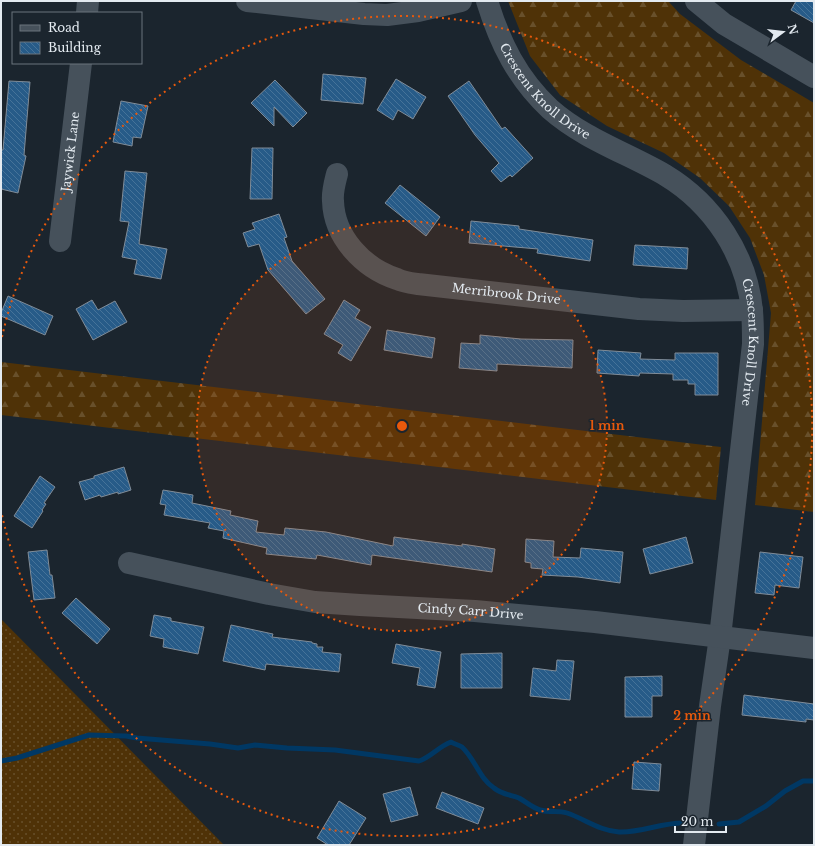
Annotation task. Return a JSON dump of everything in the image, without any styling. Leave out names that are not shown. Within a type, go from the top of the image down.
[{"type":"street","points":[[86,12],[88,1]]},
{"type":"street","points":[[247,1],[364,14],[386,15],[418,11],[461,1]]},
{"type":"street","name":"Crescent Knoll Drive","points":[[486,1],[494,26],[511,61],[532,91],[551,109],[590,137],[666,176],[686,190],[719,223],[742,265],[752,310],[753,344],[720,637],[710,706],[694,845]]},
{"type":"street","points":[[696,1],[724,24],[814,77]]},
{"type":"street","name":"Jaywick Lane","points":[[60,241],[81,64]]},
{"type":"street","name":"Merribrook Drive","points":[[337,174],[332,200],[334,217],[340,232],[362,261],[396,279],[418,284],[639,309],[683,311],[752,310]]},
{"type":"street","name":"Cindy Carr Drive","points":[[129,563],[269,594],[316,602],[475,611],[595,622],[814,648]]},
{"type":"green space","points":[[508,1],[668,1],[680,14],[741,60],[814,103],[814,512],[755,505],[771,313],[764,275],[750,238],[729,206],[700,178],[664,153],[607,126],[560,95],[530,56]]},
{"type":"green space","points":[[1,362],[721,447],[716,500],[1,415]]},
{"type":"green space","points":[[1,619],[224,845],[1,845]]},
{"type":"building","points":[[796,1],[814,1],[814,23],[791,10]]},
{"type":"building","points":[[323,74],[366,78],[363,104],[321,100]]},
{"type":"building","points":[[396,79],[426,97],[413,119],[398,110],[393,120],[377,110]]},
{"type":"building","points":[[275,80],[307,113],[293,127],[274,107],[274,126],[251,103]]},
{"type":"building","points":[[9,81],[30,82],[24,155],[26,156],[18,193],[1,189],[1,150],[3,150]]},
{"type":"building","points":[[469,81],[502,129],[505,127],[533,158],[512,177],[510,175],[501,182],[491,171],[499,163],[475,135],[448,96]]},
{"type":"building","points":[[121,101],[148,106],[141,138],[133,137],[132,146],[113,142]]},
{"type":"building","points":[[252,148],[273,148],[272,199],[250,199]]},
{"type":"building","points":[[125,171],[147,173],[139,244],[167,249],[161,279],[134,274],[137,260],[122,257],[129,222],[120,221]]},
{"type":"building","points":[[400,185],[440,217],[426,236],[385,203]]},
{"type":"building","points":[[279,214],[287,237],[284,238],[292,261],[325,299],[306,314],[268,270],[259,244],[248,247],[243,233],[255,229],[252,223]]},
{"type":"building","points":[[471,221],[519,226],[519,229],[593,240],[590,261],[537,253],[538,249],[469,243]]},
{"type":"building","points":[[635,245],[688,248],[687,269],[633,265]]},
{"type":"building","points":[[8,296],[53,316],[45,335],[1,316]]},
{"type":"building","points":[[92,300],[98,310],[115,301],[127,322],[93,340],[76,309]]},
{"type":"building","points":[[344,300],[360,310],[355,318],[371,327],[351,361],[338,353],[343,345],[324,334]]},
{"type":"building","points":[[387,330],[435,338],[432,358],[384,350]]},
{"type":"building","points":[[480,335],[521,339],[573,340],[572,368],[497,364],[497,371],[459,368],[461,343],[480,344]]},
{"type":"building","points":[[598,350],[641,353],[640,359],[675,360],[675,353],[718,353],[718,395],[695,395],[695,384],[688,384],[688,380],[673,380],[673,374],[640,373],[639,376],[597,373]]},
{"type":"building","points":[[124,467],[131,490],[101,497],[100,495],[85,500],[79,482]]},
{"type":"building","points":[[40,476],[55,487],[44,503],[46,504],[42,510],[43,511],[32,528],[14,516]]},
{"type":"building","points":[[163,490],[193,495],[192,503],[231,511],[230,515],[258,521],[256,532],[284,535],[285,528],[326,532],[393,546],[394,537],[495,549],[492,572],[372,555],[371,565],[317,555],[316,559],[266,554],[267,548],[223,538],[224,531],[208,528],[210,523],[164,515],[166,505],[160,504]]},
{"type":"building","points":[[686,537],[693,563],[650,574],[643,549]]},
{"type":"building","points":[[526,539],[554,541],[553,557],[580,558],[581,548],[623,552],[620,583],[578,577],[542,575],[543,569],[531,568],[531,563],[525,562]]},
{"type":"building","points":[[47,550],[55,598],[34,600],[28,552]]},
{"type":"building","points":[[760,552],[803,557],[799,588],[775,585],[774,595],[755,593]]},
{"type":"building","points":[[76,598],[110,629],[97,644],[62,613]]},
{"type":"building","points":[[154,615],[171,618],[171,621],[204,627],[198,654],[163,647],[164,639],[150,636]]},
{"type":"building","points":[[231,625],[273,634],[272,637],[312,642],[317,644],[317,647],[323,647],[322,652],[341,654],[339,672],[266,664],[265,670],[223,661]]},
{"type":"building","points":[[396,644],[441,652],[435,688],[417,685],[420,668],[392,663]]},
{"type":"building","points":[[502,653],[502,688],[461,688],[461,654]]},
{"type":"building","points":[[557,660],[574,661],[570,700],[530,696],[533,668],[556,671]]},
{"type":"building","points":[[662,676],[662,696],[652,696],[652,717],[625,717],[625,677]]},
{"type":"building","points":[[744,695],[814,704],[814,720],[806,719],[806,722],[742,715]]},
{"type":"building","points":[[634,762],[661,764],[659,791],[632,789]]},
{"type":"building","points":[[410,787],[418,815],[391,822],[383,794]]},
{"type":"building","points":[[442,792],[484,808],[478,824],[436,808]]},
{"type":"building","points":[[339,801],[366,818],[349,845],[328,845],[317,838]]},
{"type":"waterway","points":[[1,761],[17,758],[89,735],[126,736],[238,748],[255,745],[335,750],[419,761],[451,742],[462,747],[484,779],[494,788],[503,793],[519,798],[540,810],[567,813],[599,827],[619,832],[635,831],[674,823],[682,823]]},
{"type":"waterway","points":[[719,824],[739,822],[766,806],[785,791],[803,781],[814,781]]}]
